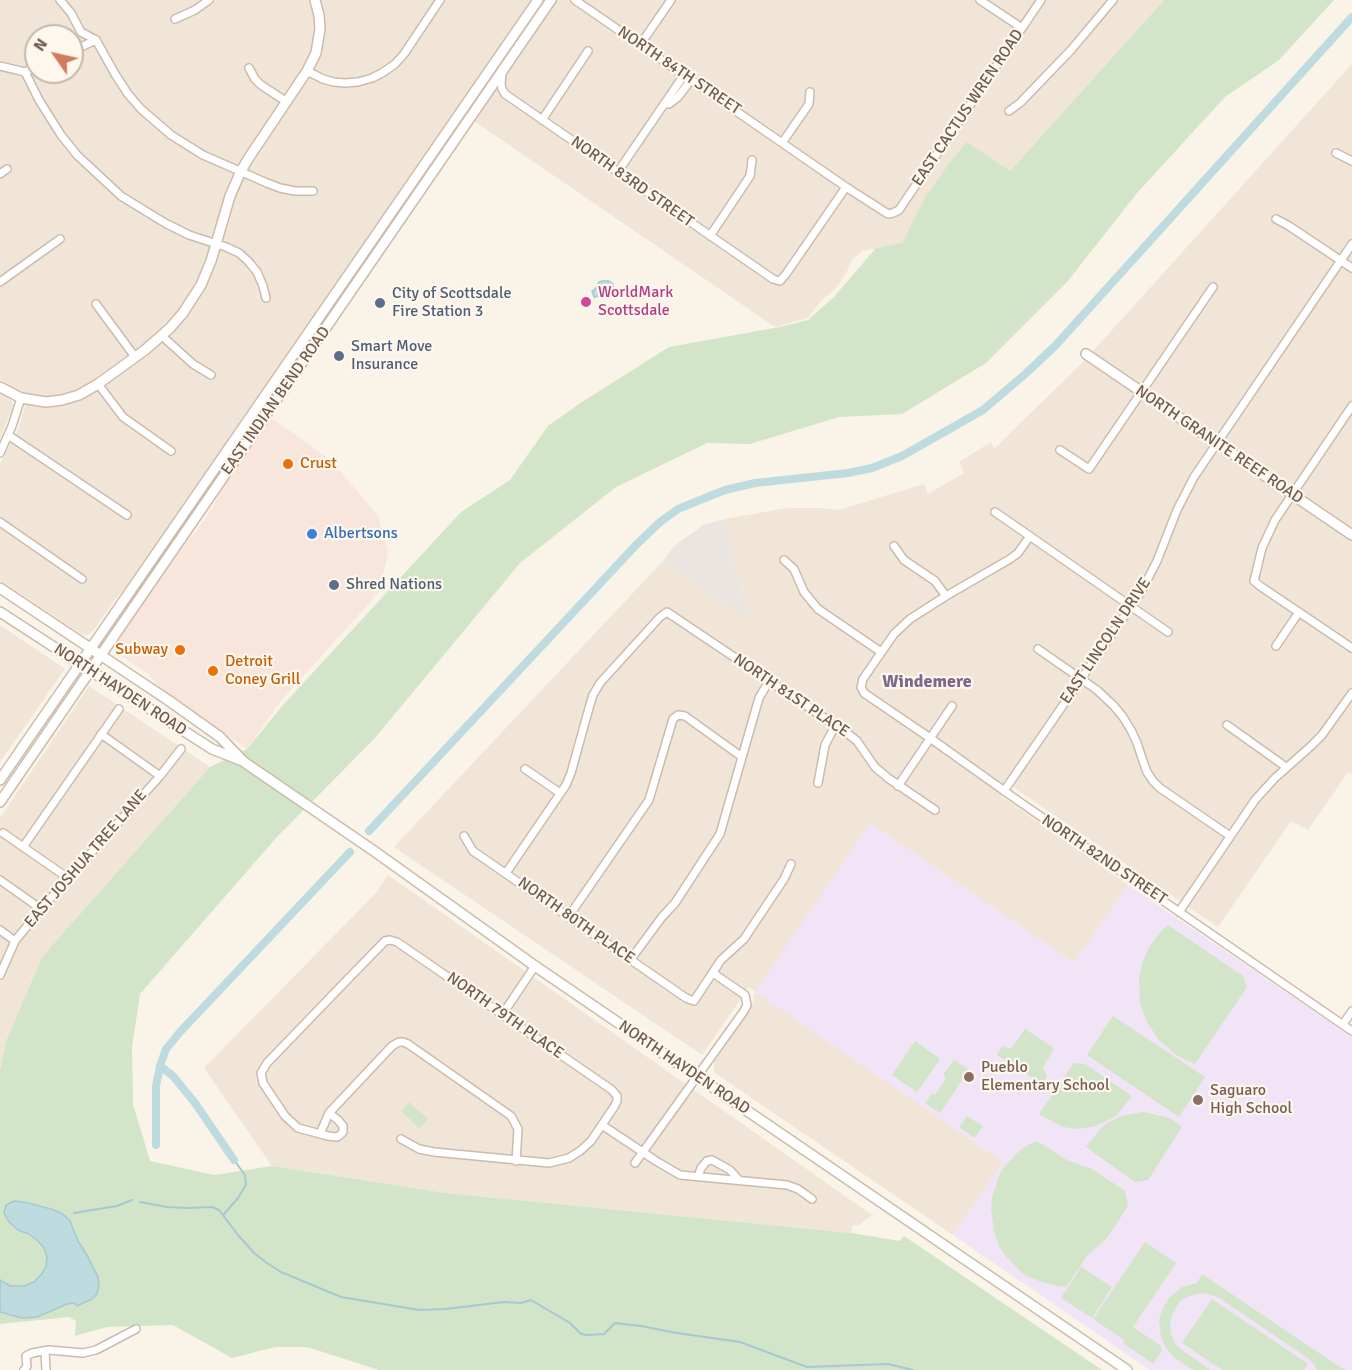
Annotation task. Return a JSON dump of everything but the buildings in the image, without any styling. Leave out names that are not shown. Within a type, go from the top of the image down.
[{"type":"main road","points":[[0,387],[21,398],[46,402],[79,395],[98,384],[162,336],[183,313],[201,285],[211,261],[230,196],[241,171],[307,71],[316,53],[319,39],[319,15],[315,0]]},
{"type":"main road","name":"EAST INDIAN BEND ROAD","points":[[0,780],[538,0]]},
{"type":"main road","name":"EAST INDIAN BEND ROAD","points":[[0,802],[551,0]]},
{"type":"main road","name":"NORTH GRANITE REEF ROAD","points":[[1086,354],[1352,535]]},
{"type":"main road","name":"NORTH HAYDEN ROAD","points":[[0,588],[220,737],[244,762],[535,966],[1127,1370]]},
{"type":"main road","name":"NORTH HAYDEN ROAD","points":[[0,612],[212,749],[244,762]]},
{"type":"street","points":[[60,0],[71,13],[81,32],[96,40],[128,94],[153,120],[184,145],[280,188],[313,191]]},
{"type":"street","points":[[175,19],[195,10],[209,0]]},
{"type":"street","points":[[307,71],[323,79],[345,83],[358,82],[382,73],[396,64],[404,54],[440,0]]},
{"type":"street","name":"NORTH 84TH STREET","points":[[575,0],[782,143]]},
{"type":"street","points":[[640,45],[671,0]]},
{"type":"street","points":[[980,0],[1022,28]]},
{"type":"street","name":"EAST CACTUS WREN ROAD","points":[[846,187],[888,214],[898,210],[1041,0]]},
{"type":"street","points":[[1009,111],[1020,103],[1071,50],[1113,0]]},
{"type":"street","points":[[84,46],[96,40]]},
{"type":"street","points":[[542,120],[588,51]]},
{"type":"street","points":[[0,66],[24,72]]},
{"type":"street","points":[[249,68],[261,85],[287,102]]},
{"type":"street","name":"NORTH 83RD STREET","points":[[502,72],[501,84],[505,94],[772,279],[780,281],[786,274],[846,187]]},
{"type":"street","points":[[617,172],[664,104],[687,78]]},
{"type":"street","points":[[31,84],[61,135],[77,155],[102,179],[121,195],[165,223],[189,235],[216,243],[238,253],[257,272],[266,298]]},
{"type":"street","points":[[810,92],[809,104],[782,143],[846,187]]},
{"type":"street","points":[[1336,153],[1352,160]]},
{"type":"street","points":[[710,236],[750,176],[752,160]]},
{"type":"street","points":[[0,174],[7,169]]},
{"type":"street","points":[[1276,219],[1352,268]]},
{"type":"street","points":[[0,282],[60,239]]},
{"type":"street","name":"EAST LINCOLN DRIVE","points":[[1004,791],[1148,579],[1184,493],[1352,244]]},
{"type":"street","points":[[1060,450],[1089,470],[1213,287]]},
{"type":"street","points":[[96,304],[135,357]]},
{"type":"street","points":[[162,336],[193,364],[211,375]]},
{"type":"street","points":[[98,384],[123,417],[171,451]]},
{"type":"street","points":[[0,453],[9,435],[21,398]]},
{"type":"street","points":[[1352,406],[1268,533],[1254,581],[1352,648]]},
{"type":"street","points":[[9,435],[127,515]]},
{"type":"street","points":[[995,512],[1168,632]]},
{"type":"street","points":[[0,522],[82,579]]},
{"type":"street","points":[[784,560],[794,569],[804,592],[818,609],[881,652],[894,634],[910,619],[1010,560],[1030,536]]},
{"type":"street","points":[[894,546],[904,560],[935,581],[946,596]]},
{"type":"street","name":"NORTH 81ST PLACE","points":[[560,793],[571,773],[589,708],[597,689],[610,671],[667,612],[857,741],[875,767],[898,786],[935,810]]},
{"type":"street","points":[[1276,646],[1299,612]]},
{"type":"street","points":[[1038,649],[1105,697],[1123,717],[1137,743],[1143,762],[1153,781],[1160,788],[1230,836]]},
{"type":"street","name":"NORTH 82ND STREET","points":[[881,652],[863,679],[861,687],[864,693],[1352,1030]]},
{"type":"street","points":[[631,959],[675,903],[720,834],[754,711],[769,681]]},
{"type":"street","points":[[1179,912],[1262,791],[1322,735],[1352,693]]},
{"type":"street","points":[[898,786],[952,706]]},
{"type":"street","points":[[23,847],[119,709]]},
{"type":"street","points":[[569,916],[649,800],[673,719],[678,715],[685,716],[742,757]]},
{"type":"street","points":[[1227,725],[1287,767]]},
{"type":"street","points":[[818,783],[825,746],[835,726]]},
{"type":"street","points":[[101,734],[160,776]]},
{"type":"street","name":"EAST JOSHUA TREE LANE","points":[[0,975],[15,940],[182,749]]},
{"type":"street","points":[[506,873],[560,793],[525,769]]},
{"type":"street","points":[[3,833],[68,878]]},
{"type":"street","name":"NORTH 80TH PLACE","points":[[464,836],[474,851],[686,998],[694,1001],[713,973]]},
{"type":"street","points":[[635,1163],[744,1011],[747,1005],[745,995],[713,973],[726,955],[744,939],[784,879],[791,864]]},
{"type":"street","points":[[0,880],[41,909]]},
{"type":"street","points":[[0,930],[15,940]]},
{"type":"street","name":"NORTH 79TH PLACE","points":[[320,1134],[298,1128],[285,1116],[263,1083],[261,1073],[267,1063],[385,941],[390,940],[397,942],[612,1089],[617,1096],[614,1107],[602,1125]]},
{"type":"street","points":[[502,1015],[535,966]]},
{"type":"street","points":[[1343,1024],[1352,1011]]},
{"type":"street","points":[[328,1113],[343,1126],[343,1132],[337,1137],[320,1134],[328,1113],[392,1046],[399,1042],[408,1044],[511,1116],[518,1129],[516,1161]]},
{"type":"street","points":[[401,1139],[419,1149],[434,1152],[549,1163],[569,1158],[580,1151],[591,1141],[602,1125],[673,1172],[687,1176],[793,1186],[812,1198]]},
{"type":"street","points":[[698,1177],[706,1161],[712,1160],[730,1170],[739,1180]]},
{"type":"street","points":[[24,1370],[27,1366],[26,1356],[32,1353],[45,1351],[83,1353],[96,1350],[136,1329]]},
{"type":"street","points":[[45,1351],[46,1370]]},
{"type":"shaded area","points":[[0,0],[531,0],[141,569],[88,635],[81,634],[0,580],[0,464],[18,430],[29,394],[21,392],[0,379]]},
{"type":"shaded area","points":[[556,0],[1164,0],[1010,171],[911,226],[901,244],[862,251],[853,259],[836,288],[819,303],[808,318],[775,327],[474,121]]},
{"type":"shaded area","points":[[1352,64],[1352,774],[1348,772],[1308,830],[1291,821],[1218,927],[1019,791],[1005,779],[1002,797],[1128,885],[1074,963],[870,823],[756,992],[1003,1162],[953,1235],[715,1073],[714,1062],[754,1001],[755,992],[749,987],[702,1055],[394,847],[663,561],[742,615],[746,611],[725,519],[787,508],[839,510],[924,484],[928,494],[964,473],[959,462],[991,442],[994,449],[1085,360]]},
{"type":"shaded area","points":[[0,394],[11,400],[13,405],[0,439]]},
{"type":"shaded area","points":[[270,417],[332,461],[378,516],[388,553],[379,592],[280,702],[247,749],[162,689],[148,674],[115,649],[116,642],[178,551],[196,532],[213,507],[224,485]]},
{"type":"shaded area","points":[[725,519],[746,611],[742,616],[663,561],[674,546],[705,524]]},
{"type":"shaded area","points":[[0,625],[65,669],[0,762]]},
{"type":"shaded area","points":[[89,686],[210,767],[42,957],[6,1041],[0,1070],[0,818]]},
{"type":"shaded area","name":"Saguaro High School","points":[[870,823],[1074,963],[1128,885],[1352,1037],[1352,1370],[1150,1370],[953,1235],[1003,1162],[755,992]]},
{"type":"shaded area","points":[[388,875],[872,1215],[859,1225],[853,1225],[851,1233],[446,1193],[272,1166],[204,1068],[376,893]]},
{"type":"green space","points":[[1164,0],[1334,0],[1279,60],[1225,97],[1137,193],[1067,282],[986,363],[902,414],[839,417],[750,444],[707,443],[616,487],[520,563],[375,738],[276,838],[140,994],[132,1047],[133,1104],[150,1161],[215,1175],[272,1166],[446,1193],[851,1233],[900,1241],[904,1236],[1102,1370],[379,1370],[307,1347],[275,1347],[232,1358],[173,1325],[107,1327],[75,1336],[76,1321],[69,1317],[0,1324],[0,1070],[6,1041],[42,957],[210,767],[247,749],[283,705],[461,512],[510,480],[548,426],[669,347],[808,320],[834,297],[876,248],[902,243],[926,196],[967,142],[1010,171]]},
{"type":"green space","points":[[1168,925],[1243,976],[1247,987],[1195,1064],[1178,1056],[1159,1040],[1147,1022],[1140,1003],[1139,980],[1142,963],[1149,947]]},
{"type":"green space","points":[[1113,1016],[1205,1077],[1179,1117],[1087,1055]]},
{"type":"green space","points":[[1025,1029],[1054,1048],[1043,1068],[1047,1076],[1043,1085],[997,1055],[1002,1046],[1011,1049]]},
{"type":"green space","points":[[915,1041],[940,1059],[917,1092],[892,1075]]},
{"type":"green space","points":[[954,1060],[969,1070],[940,1113],[925,1103],[932,1093],[935,1095],[946,1078],[943,1075]]},
{"type":"green space","points":[[1074,1063],[1085,1064],[1132,1096],[1116,1116],[1096,1126],[1078,1129],[1063,1127],[1039,1114]]},
{"type":"green space","points":[[409,1102],[428,1119],[419,1128],[401,1111]]},
{"type":"green space","points":[[1143,1112],[1171,1119],[1182,1127],[1148,1180],[1135,1182],[1086,1147],[1109,1122],[1122,1116]]},
{"type":"green space","points":[[967,1116],[983,1126],[975,1138],[959,1127]]},
{"type":"green space","points":[[1037,1141],[1067,1160],[1092,1169],[1125,1191],[1128,1206],[1107,1238],[1087,1256],[1066,1287],[1026,1276],[1005,1255],[994,1232],[992,1197],[1001,1171],[1016,1154]]},
{"type":"green space","points":[[1145,1242],[1176,1263],[1133,1327],[1161,1346],[1162,1351],[1153,1364],[1123,1343],[1124,1340],[1093,1319]]},
{"type":"green space","points":[[1081,1267],[1112,1287],[1092,1318],[1061,1298]]},
{"type":"green space","points":[[1202,1274],[1345,1370],[1317,1370],[1305,1356],[1218,1297],[1203,1293],[1180,1301],[1170,1322],[1171,1334],[1179,1348],[1210,1370],[1193,1370],[1175,1358],[1166,1348],[1161,1337],[1159,1320],[1169,1298],[1182,1287],[1197,1283]]},
{"type":"green space","points":[[1212,1299],[1308,1364],[1304,1370],[1222,1370],[1182,1343]]},
{"type":"water","points":[[602,281],[609,281],[613,284],[614,289],[606,290],[594,297],[592,291]]},
{"type":"water","points":[[14,1201],[51,1209],[63,1214],[70,1221],[98,1277],[97,1294],[92,1299],[77,1306],[74,1303],[67,1304],[37,1317],[22,1318],[0,1312],[0,1280],[10,1286],[24,1286],[34,1282],[46,1267],[47,1257],[44,1248],[29,1234],[18,1230],[9,1222],[4,1213],[6,1205]]},
{"type":"waterway","points":[[369,831],[636,545],[660,522],[678,509],[725,490],[755,483],[848,473],[872,468],[902,456],[983,410],[1055,346],[1352,17]]},
{"type":"waterway","points":[[156,1145],[156,1086],[166,1049],[350,852]]},
{"type":"waterway","points":[[160,1066],[173,1076],[195,1103],[234,1160]]},
{"type":"waterway","points":[[224,1214],[246,1185],[245,1175],[234,1160]]},
{"type":"waterway","points":[[74,1213],[117,1206],[132,1200]]},
{"type":"waterway","points":[[140,1202],[167,1207],[212,1207],[219,1210],[254,1253],[267,1263],[281,1272],[341,1297],[419,1310],[504,1302],[521,1303],[531,1300],[570,1323],[581,1334],[604,1334],[615,1323],[740,1342],[807,1367],[888,1364],[913,1370]]},
{"type":"place","name":"WorldMark Scottsdale","points":[[586,302]]},
{"type":"place","name":"City of Scottsdale Fire Station 3","points":[[380,303]]},
{"type":"place","name":"Smart Move Insurance","points":[[339,356]]},
{"type":"place","name":"Crust","points":[[288,464]]},
{"type":"place","name":"Albertsons","points":[[312,534]]},
{"type":"place","name":"Shred Nations","points":[[334,585]]},
{"type":"place","name":"Subway","points":[[180,650]]},
{"type":"place","name":"Detroit Coney Grill","points":[[213,671]]},
{"type":"place","name":"Pueblo Elementary School","points":[[969,1077]]},
{"type":"place","name":"Saguaro High School","points":[[1198,1100]]},
{"type":"district","name":"Windemere","points":[[927,682]]}]
